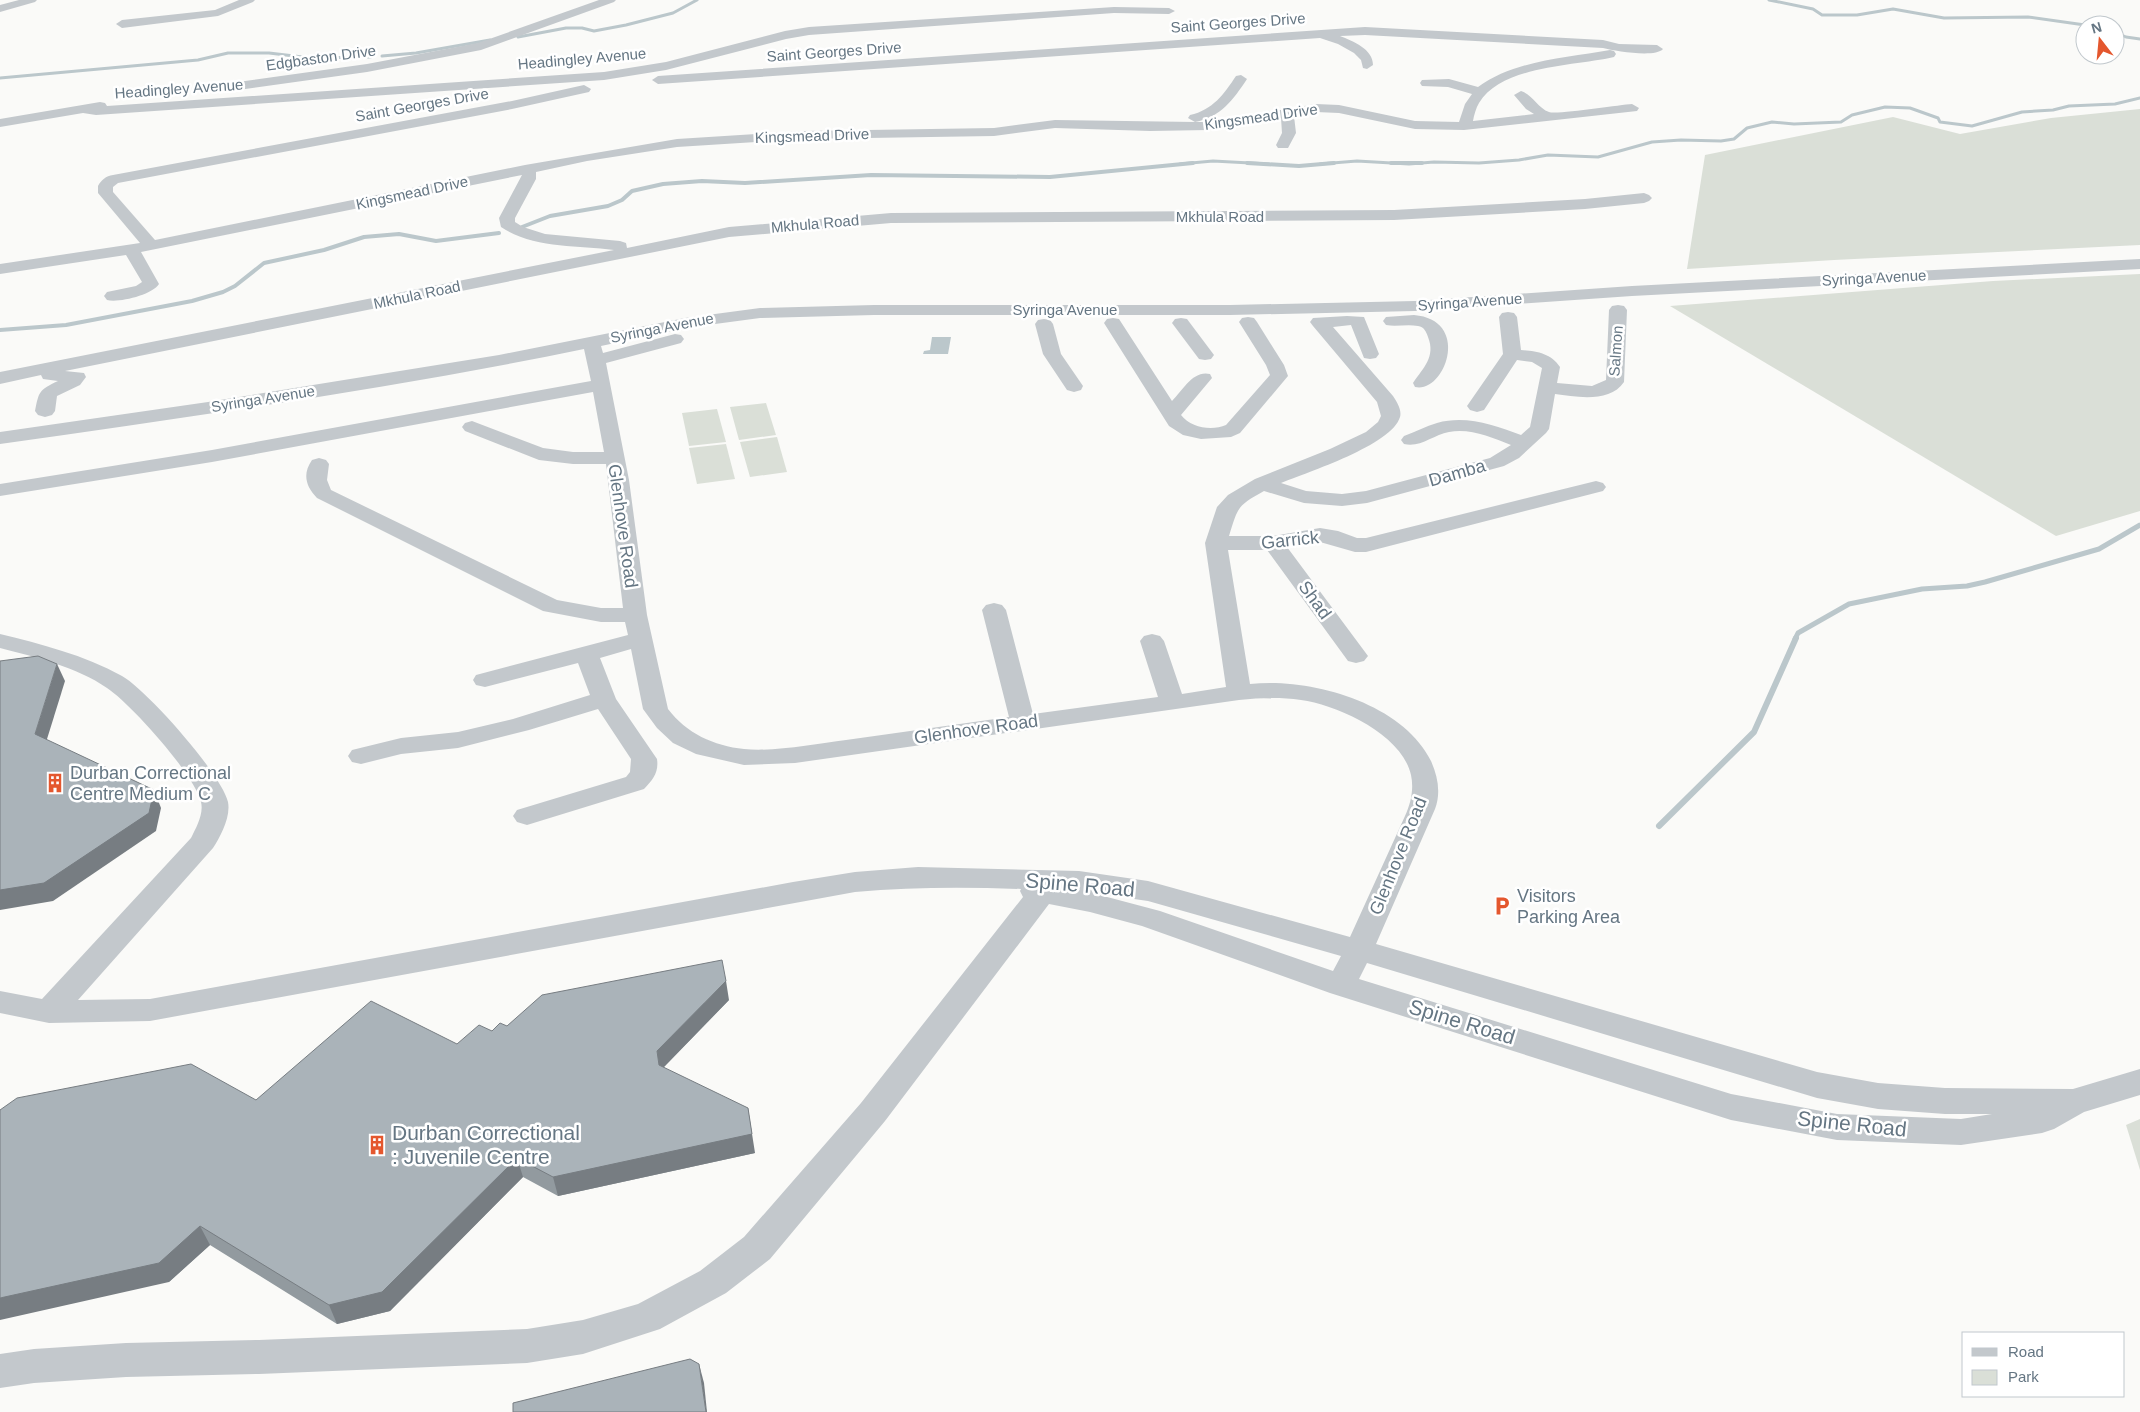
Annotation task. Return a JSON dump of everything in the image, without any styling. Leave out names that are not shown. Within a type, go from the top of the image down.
[{"type":"street","points":[[0,9],[31,0]]},
{"type":"street","points":[[122,24],[205,15],[229,9],[249,0]]},
{"type":"street","name":"Edgbaston Drive","points":[[228,88],[367,68],[481,46],[610,0]]},
{"type":"street","name":"Headingley Avenue","points":[[84,108],[96,111],[592,78],[659,68],[784,35],[809,31],[1114,10],[1169,11]]},
{"type":"street","name":"Saint Georges Drive","points":[[151,246],[106,193],[105,186],[112,178],[512,105],[586,88],[593,84],[592,78],[668,79],[1365,31],[1558,40],[1604,44],[1619,48],[1657,49]]},
{"type":"street","points":[[1318,34],[1348,44],[1364,55],[1367,59],[1367,65]]},
{"type":"street","points":[[1466,122],[1473,102],[1481,92],[1502,78],[1516,73],[1615,53],[1618,52],[1619,48]]},
{"type":"street","points":[[1195,118],[1208,115],[1218,108],[1241,79]]},
{"type":"street","points":[[1427,83],[1449,83],[1481,92]]},
{"type":"street","points":[[0,124],[84,108],[209,90]]},
{"type":"street","points":[[1521,95],[1531,106],[1549,118]]},
{"type":"street","name":"Kingsmead Drive","points":[[0,269],[131,250],[525,170],[657,145],[686,142],[804,135],[994,132],[1055,124],[1150,127],[1208,126],[1326,108],[1391,121],[1439,126],[1466,122],[1495,124],[1632,108]]},
{"type":"street","points":[[1283,145],[1289,133],[1286,113]]},
{"type":"street","points":[[525,170],[530,174],[529,179],[507,218],[507,224],[512,228],[535,236],[638,249]]},
{"type":"street","name":"Mkhula Road","points":[[0,378],[729,232],[891,218],[1385,216],[1585,204],[1644,198]]},
{"type":"street","points":[[113,296],[140,290],[151,284],[131,250]]},
{"type":"street","name":"Syringa Avenue","points":[[0,438],[499,361],[594,351],[704,319],[781,312],[1230,310],[1394,306],[2140,264]]},
{"type":"street","name":"Salmon","points":[[1547,387],[1583,391],[1606,389],[1615,382],[1618,310]]},
{"type":"street","points":[[1477,406],[1512,354],[1508,317]]},
{"type":"street","points":[[1358,321],[1370,354]]},
{"type":"street","points":[[594,351],[632,352],[682,337],[768,326],[860,323],[1114,324],[1412,321],[1430,324],[1438,339],[1442,353],[1436,365],[1422,383]]},
{"type":"street","points":[[1114,324],[1179,426],[1190,432],[1212,434],[1224,433],[1238,425],[1279,376],[1279,371],[1274,362],[1253,335],[1248,322]]},
{"type":"street","points":[[1239,693],[1216,543],[1228,507],[1235,499],[1262,483],[1337,453],[1373,436],[1386,425],[1391,416],[1386,400],[1319,322]]},
{"type":"street","points":[[1181,323],[1205,355]]},
{"type":"street","points":[[1044,324],[1052,354],[1074,386]]},
{"type":"street","name":"Glenhove Road","points":[[594,351],[614,458],[635,615],[656,709],[666,723],[682,736],[704,748],[744,757],[795,755],[1239,693],[1280,690],[1318,696],[1356,708],[1384,725],[1408,745],[1424,770],[1425,799],[1359,950],[1341,985]]},
{"type":"street","name":"Damba","points":[[1262,483],[1304,496],[1342,500],[1367,497],[1497,462],[1512,454],[1538,429],[1551,367],[1547,361],[1512,354]]},
{"type":"street","points":[[44,369],[47,375],[77,377],[74,381],[48,393],[45,411]]},
{"type":"street","points":[[1171,415],[1203,378]]},
{"type":"street","points":[[0,490],[212,456],[601,385]]},
{"type":"street","points":[[1411,440],[1444,427],[1468,425],[1483,428],[1525,443]]},
{"type":"street","points":[[472,426],[539,454],[574,458],[614,458]]},
{"type":"street","points":[[318,464],[317,486],[324,494],[551,606],[601,615],[635,615]]},
{"type":"street","name":"Garrick","points":[[1216,543],[1273,543],[1320,535],[1330,536],[1355,545],[1366,545],[1596,487]]},
{"type":"street","name":"Shad","points":[[1273,543],[1356,656]]},
{"type":"street","points":[[994,610],[1023,722]]},
{"type":"street","points":[[485,680],[641,639]]},
{"type":"street","points":[[0,641],[50,654],[86,668],[117,684],[136,700],[178,747],[208,788],[215,802],[212,823],[204,842],[49,1012]]},
{"type":"street","points":[[1152,641],[1172,702]]},
{"type":"street","points":[[526,816],[635,783],[643,775],[645,768],[644,759],[604,699],[586,654]]},
{"type":"street","points":[[361,756],[401,746],[458,740],[520,725],[604,699]]},
{"type":"street","points":[[0,1002],[49,1012],[150,1010],[855,882],[918,877],[1035,885]]},
{"type":"street","name":"Spine Road","points":[[1035,885],[1088,882],[1148,891],[1359,950],[1816,1085],[1878,1096],[1945,1101],[2073,1102]]},
{"type":"street","points":[[0,1371],[34,1366],[126,1360],[259,1357],[527,1346],[583,1337],[647,1317],[713,1282],[757,1248],[873,1112],[1035,885]]},
{"type":"street","name":"Spine Road","points":[[1035,885],[1150,918],[1341,985],[1731,1107],[1837,1127],[1961,1132],[2042,1120],[2073,1102],[2140,1082]]},
{"type":"street","points":[[1606,1068],[1619,1028]]},
{"type":"green space","points":[[2140,109],[2140,245],[1687,269],[1705,155],[1893,117],[1960,134],[2051,118]]},
{"type":"green space","points":[[2140,274],[2140,511],[2056,536],[1670,306],[1993,281]]},
{"type":"green space","points":[[766,403],[776,435],[739,440],[730,407]]},
{"type":"green space","points":[[717,409],[726,442],[689,446],[682,413]]},
{"type":"green space","points":[[777,437],[787,472],[750,477],[740,442]]},
{"type":"green space","points":[[726,444],[735,479],[697,484],[689,448]]},
{"type":"green space","points":[[2140,1119],[2140,1170],[2126,1125]]},
{"type":"shaded area","points":[[932,337],[951,337],[948,354],[923,354],[924,351],[930,350]]},
{"type":"building","name":"Durban Correctional Centre Medium C","points":[[38,656],[57,664],[35,734],[154,790],[149,813],[44,883],[0,890],[0,661]]},
{"type":"building","name":"Durban Correctional : Juvenile Centre","points":[[722,960],[726,981],[657,1051],[659,1065],[748,1108],[752,1134],[553,1177],[517,1158],[382,1292],[329,1305],[200,1226],[159,1263],[0,1298],[0,1110],[17,1098],[191,1064],[256,1100],[371,1001],[457,1044],[479,1025],[492,1031],[500,1023],[507,1026],[542,995]]},
{"type":"building","points":[[690,1359],[699,1364],[706,1412],[513,1412],[513,1403]]},
{"type":"waterway","points":[[518,37],[566,28],[582,28],[594,31],[626,25],[673,13],[697,0]]},
{"type":"waterway","points":[[1769,0],[1813,9],[1822,15],[1857,15],[1893,9],[1944,18],[2028,17],[2075,24]]},
{"type":"waterway","points":[[2125,37],[2140,39]]},
{"type":"waterway","points":[[382,56],[416,53],[490,40]]},
{"type":"waterway","points":[[0,78],[198,60],[228,53],[269,53],[311,58],[371,57]]},
{"type":"waterway","points":[[1422,163],[1479,163],[1519,160],[1548,155],[1598,157],[1652,142],[1681,140],[1721,141],[1734,139],[1747,128],[1772,122],[1794,124],[1841,122],[1852,115],[1885,107],[1910,108],[1938,118],[1940,122],[1972,126],[2022,112],[2053,110],[2069,106],[2115,104],[2140,98]]},
{"type":"waterway","points":[[1180,164],[1213,161],[1269,164]]},
{"type":"waterway","points":[[1320,164],[1357,161],[1392,163]]},
{"type":"waterway","points":[[522,227],[550,216],[608,206],[622,200],[632,191],[663,184],[702,181],[745,183],[871,175],[1050,177],[1193,163]]},
{"type":"waterway","points":[[1247,163],[1299,166],[1334,163]]},
{"type":"waterway","points":[[1392,163],[1422,163]]},
{"type":"waterway","points":[[1392,163],[1422,163]]},
{"type":"waterway","points":[[0,330],[66,325],[192,301],[223,292],[235,286],[264,263],[324,250],[364,237],[399,234],[436,241],[499,233]]},
{"type":"waterway","points":[[1795,639],[1798,633],[1849,604],[1922,589],[1967,586],[1985,582],[2099,549],[2140,525]]},
{"type":"waterway","points":[[1659,826],[1754,732],[1796,638]]},
{"type":"place","name":"Durban Correctional Centre Medium C","points":[[55,783]]},
{"type":"place","name":"Visitors Parking Area","points":[[1502,906]]},
{"type":"place","name":"Durban Correctional : Juvenile Centre","points":[[377,1145]]}]
